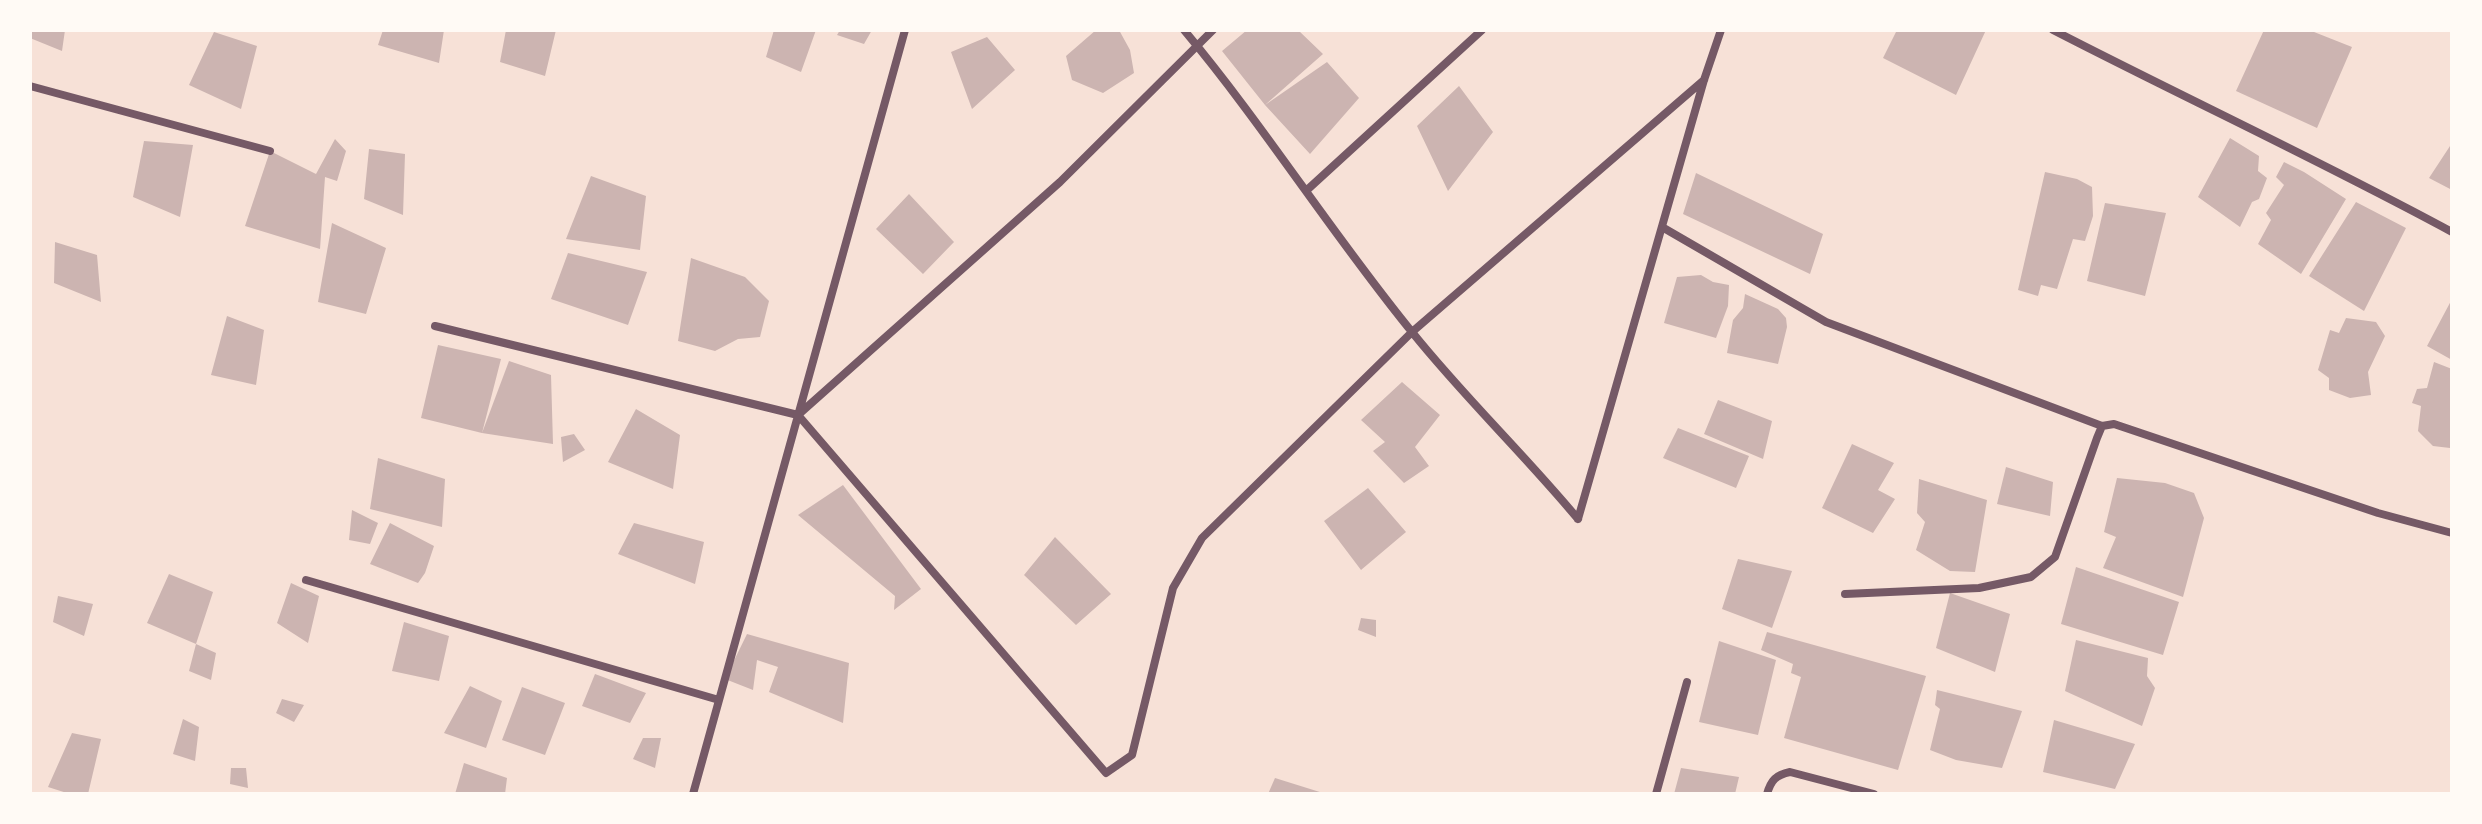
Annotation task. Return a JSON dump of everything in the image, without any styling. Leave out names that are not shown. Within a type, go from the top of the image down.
[{"type":"street","points":[[693,794],[905,30]]},
{"type":"street","points":[[1184,30],[1231,87],[1412,332],[1578,519],[1721,30]]},
{"type":"street","points":[[798,415],[1060,182],[1213,30]]},
{"type":"street","points":[[1307,190],[1482,30]]},
{"type":"street","points":[[2053,30],[2358,181],[2452,232]]},
{"type":"street","points":[[435,326],[798,415],[1106,773],[1132,755],[1173,588],[1202,538],[1412,332],[1704,80]]},
{"type":"street","points":[[30,86],[270,151]]},
{"type":"street","points":[[1662,227],[1826,322],[2102,426],[2114,424],[2378,513],[2452,533]]},
{"type":"street","points":[[1845,594],[1979,588],[2031,577],[2055,557],[2102,426]]},
{"type":"street","points":[[306,580],[719,700]]},
{"type":"street","points":[[1656,794],[1687,682]]},
{"type":"street","points":[[1767,794],[1770,782],[1779,774],[1790,772],[1874,794]]},
{"type":"building","points":[[30,30],[65,30],[62,51],[30,38]]},
{"type":"building","points":[[383,30],[444,30],[439,63],[378,45]]},
{"type":"building","points":[[506,30],[556,30],[545,76],[500,62]]},
{"type":"building","points":[[774,30],[816,30],[801,72],[766,57]]},
{"type":"building","points":[[840,30],[872,30],[864,44],[837,35]]},
{"type":"building","points":[[1096,30],[1119,30],[1130,50],[1134,73],[1103,93],[1072,80],[1066,56]]},
{"type":"building","points":[[1247,30],[1298,30],[1323,54],[1265,105],[1222,51]]},
{"type":"building","points":[[1897,30],[1986,30],[1956,95],[1883,58]]},
{"type":"building","points":[[2264,30],[2309,30],[2352,47],[2317,128],[2236,91]]},
{"type":"building","points":[[214,32],[257,46],[241,109],[189,85]]},
{"type":"building","points":[[987,37],[1015,70],[972,109],[951,52]]},
{"type":"building","points":[[1327,62],[1359,98],[1310,154],[1265,105]]},
{"type":"building","points":[[1459,86],[1493,132],[1448,191],[1417,126]]},
{"type":"building","points":[[2230,138],[2259,156],[2258,171],[2267,178],[2259,199],[2252,202],[2240,227],[2198,197]]},
{"type":"building","points":[[335,139],[346,151],[337,181],[325,177],[320,249],[245,226],[270,151],[316,174]]},
{"type":"building","points":[[144,141],[193,145],[180,217],[133,197]]},
{"type":"building","points":[[2452,143],[2452,190],[2429,178]]},
{"type":"building","points":[[369,149],[405,154],[403,215],[364,199]]},
{"type":"building","points":[[2284,162],[2346,199],[2301,274],[2258,244],[2271,220],[2266,213],[2284,185],[2276,177]]},
{"type":"building","points":[[2045,172],[2077,179],[2092,187],[2093,216],[2085,241],[2073,239],[2057,289],[2041,285],[2038,296],[2018,290]]},
{"type":"building","points":[[1696,173],[1823,234],[1810,274],[1683,214]]},
{"type":"building","points":[[591,176],[646,196],[640,250],[566,239]]},
{"type":"building","points":[[909,194],[954,242],[923,274],[876,229]]},
{"type":"building","points":[[2356,202],[2406,228],[2364,311],[2309,276]]},
{"type":"building","points":[[2105,203],[2166,213],[2145,296],[2087,281]]},
{"type":"building","points":[[332,223],[386,248],[366,314],[318,302]]},
{"type":"building","points":[[55,242],[97,255],[101,302],[54,283]]},
{"type":"building","points":[[568,253],[647,272],[628,325],[551,299]]},
{"type":"building","points":[[691,258],[745,277],[769,301],[760,337],[738,339],[715,351],[678,341]]},
{"type":"building","points":[[1701,275],[1713,282],[1729,285],[1728,306],[1716,338],[1664,323],[1677,277]]},
{"type":"building","points":[[1745,294],[1778,309],[1786,318],[1787,327],[1778,364],[1727,353],[1733,320],[1743,308]]},
{"type":"building","points":[[2452,299],[2452,360],[2427,346]]},
{"type":"building","points":[[227,316],[264,330],[256,385],[211,375]]},
{"type":"building","points":[[2346,318],[2376,322],[2385,336],[2368,372],[2371,395],[2350,398],[2329,390],[2329,378],[2318,370],[2330,330],[2339,333]]},
{"type":"building","points":[[438,345],[501,359],[482,433],[421,418]]},
{"type":"building","points":[[509,361],[551,375],[553,444],[482,433]]},
{"type":"building","points":[[2434,362],[2452,369],[2450,448],[2433,446],[2418,431],[2421,406],[2412,403],[2417,389],[2427,388]]},
{"type":"building","points":[[1402,382],[1440,415],[1415,447],[1429,466],[1404,483],[1373,451],[1385,442],[1361,420]]},
{"type":"building","points":[[1718,400],[1772,421],[1763,459],[1704,434]]},
{"type":"building","points":[[636,409],[680,435],[673,489],[608,462]]},
{"type":"building","points":[[1678,428],[1749,456],[1736,488],[1663,458]]},
{"type":"building","points":[[574,434],[585,450],[563,462],[561,437]]},
{"type":"building","points":[[1852,444],[1894,463],[1878,490],[1895,499],[1873,533],[1822,508]]},
{"type":"building","points":[[378,458],[445,479],[442,527],[370,509]]},
{"type":"building","points":[[2006,467],[2053,482],[2050,516],[1997,504]]},
{"type":"building","points":[[2117,478],[2165,483],[2194,493],[2204,518],[2183,597],[2103,568],[2116,537],[2104,532]]},
{"type":"building","points":[[1919,479],[1987,500],[1975,572],[1950,571],[1916,550],[1925,522],[1917,513]]},
{"type":"building","points":[[843,485],[921,589],[894,610],[895,596],[798,515]]},
{"type":"building","points":[[1368,488],[1406,532],[1361,570],[1324,521]]},
{"type":"building","points":[[352,510],[378,523],[370,544],[349,540]]},
{"type":"building","points":[[390,523],[434,546],[425,573],[418,583],[370,564]]},
{"type":"building","points":[[634,523],[704,542],[695,584],[618,554]]},
{"type":"building","points":[[1055,537],[1111,594],[1076,625],[1024,575]]},
{"type":"building","points":[[1738,559],[1792,571],[1772,628],[1722,609]]},
{"type":"building","points":[[2076,567],[2179,602],[2163,655],[2061,624]]},
{"type":"building","points":[[169,574],[213,592],[196,644],[147,623]]},
{"type":"building","points":[[291,583],[319,596],[308,643],[277,623]]},
{"type":"building","points":[[1950,593],[2010,614],[1995,672],[1936,648]]},
{"type":"building","points":[[58,596],[93,604],[84,636],[53,622]]},
{"type":"building","points":[[1361,618],[1376,620],[1376,637],[1358,630]]},
{"type":"building","points":[[404,622],[449,636],[439,681],[392,671]]},
{"type":"building","points":[[1767,632],[1926,676],[1898,770],[1784,738],[1801,677],[1791,673],[1793,664],[1761,650]]},
{"type":"building","points":[[747,634],[849,663],[843,723],[769,692],[778,667],[757,660],[753,690],[725,679]]},
{"type":"building","points":[[2076,640],[2148,658],[2147,676],[2155,688],[2142,726],[2065,691]]},
{"type":"building","points":[[1719,641],[1776,660],[1758,735],[1699,722]]},
{"type":"building","points":[[196,644],[216,653],[211,680],[189,671]]},
{"type":"building","points":[[595,674],[646,693],[630,723],[582,706]]},
{"type":"building","points":[[470,686],[502,701],[486,748],[444,733]]},
{"type":"building","points":[[522,687],[565,703],[545,755],[502,740]]},
{"type":"building","points":[[1937,690],[2022,711],[2002,768],[1956,760],[1930,750],[1940,709],[1935,705]]},
{"type":"building","points":[[282,699],[304,705],[294,722],[276,713]]},
{"type":"building","points":[[183,719],[199,727],[195,761],[173,754]]},
{"type":"building","points":[[2054,720],[2135,744],[2115,789],[2043,772]]},
{"type":"building","points":[[72,733],[101,739],[88,794],[70,794],[48,787]]},
{"type":"building","points":[[643,738],[661,738],[655,768],[633,759]]},
{"type":"building","points":[[464,763],[507,778],[505,794],[455,794]]},
{"type":"building","points":[[231,768],[246,768],[248,788],[230,784]]},
{"type":"building","points":[[1681,768],[1739,777],[1735,794],[1674,794]]},
{"type":"building","points":[[1275,778],[1323,793],[1323,794],[1268,794]]}]
